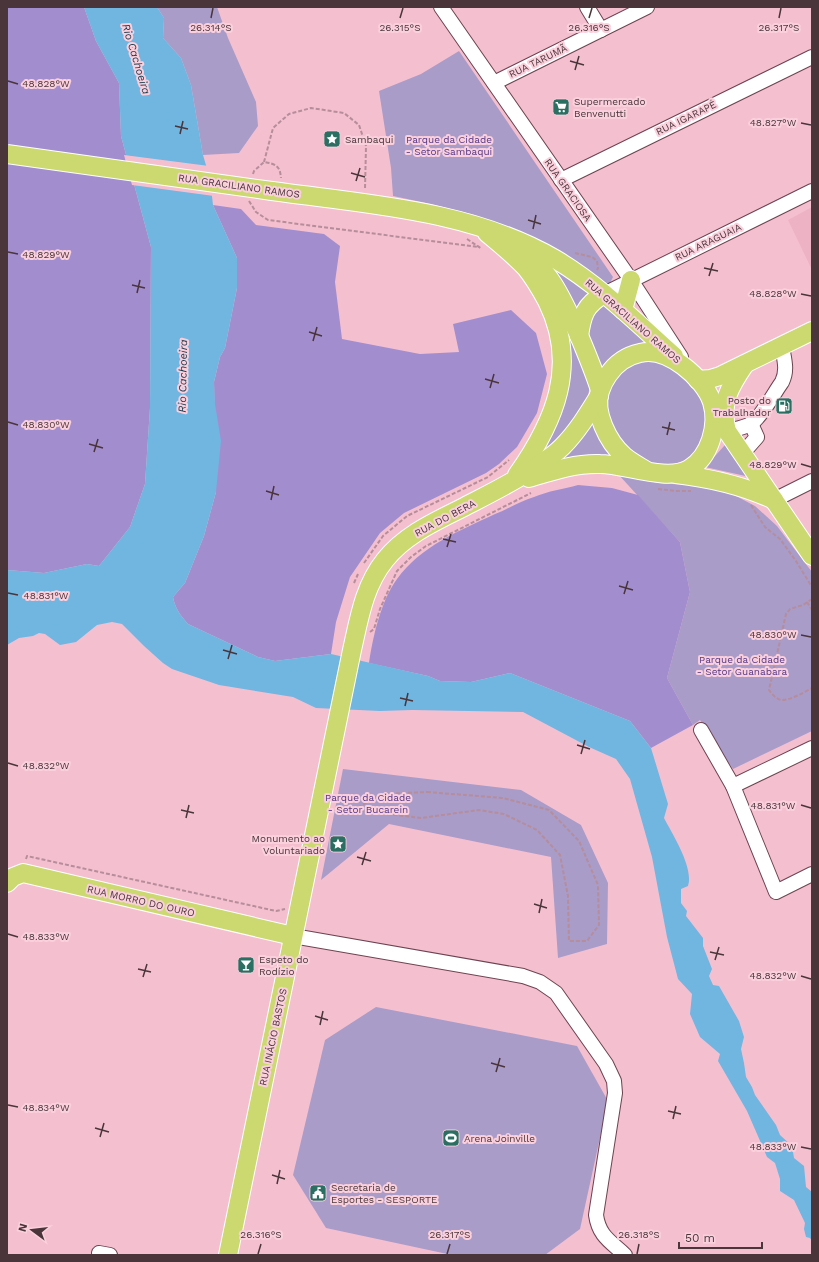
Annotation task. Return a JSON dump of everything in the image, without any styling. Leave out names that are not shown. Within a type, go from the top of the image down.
[{"type":"main road","name":"RUA GRACILIANO RAMOS","points":[[7,154],[276,185],[423,213],[504,234],[536,248],[574,271],[623,310],[692,374]]},
{"type":"main road","name":"RUA GRACILIANO RAMOS","points":[[470,224],[483,240],[512,245],[540,266],[553,283],[580,336],[595,373],[600,393]]},
{"type":"main road","points":[[483,240],[512,254],[526,269],[540,288],[551,310],[557,327],[560,344],[561,378],[554,409],[543,433],[511,483]]},
{"type":"main road","points":[[623,310],[631,280]]},
{"type":"main road","points":[[580,336],[583,317],[586,310],[590,304],[604,294]]},
{"type":"main road","points":[[692,374],[710,379],[720,376],[812,331]]},
{"type":"main road","points":[[710,446],[713,433],[713,406],[706,390],[692,374],[671,358],[656,352],[631,354],[620,361],[612,370],[600,393],[600,416],[610,438],[623,455],[647,471],[697,476],[732,484],[774,500]]},
{"type":"main road","points":[[673,474],[688,470],[697,464],[726,423],[728,394],[734,380],[746,364]]},
{"type":"main road","name":"RUA DO BERA","points":[[332,749],[360,613],[366,594],[384,561],[399,544],[421,529],[511,483],[548,459],[561,448],[579,427],[600,393]]},
{"type":"main road","points":[[726,423],[742,454],[812,556]]},
{"type":"main road","name":"RUA DO BERA","points":[[511,483],[547,472],[593,464],[612,464],[647,471]]},
{"type":"main road","name":"RUA INÁCIO BASTOS","points":[[228,1255],[332,749]]},
{"type":"main road","points":[[7,883],[13,877],[15,871]]},
{"type":"main road","name":"RUA MORRO DO OURO","points":[[15,871],[275,932],[292,944]]},
{"type":"main road","points":[[275,932],[292,918],[299,907]]},
{"type":"street","name":"RUA GRACIOSA","points":[[441,7],[631,280],[692,374]]},
{"type":"street","points":[[587,7],[601,30]]},
{"type":"street","name":"RUA TARUMÃ","points":[[494,83],[647,7]]},
{"type":"street","name":"RUA IGARAPÉ","points":[[561,180],[812,57]]},
{"type":"street","name":"RUA ARAGUAIA","points":[[604,294],[812,191]]},
{"type":"street","points":[[726,423],[751,424],[758,418],[785,376],[786,368],[782,346]]},
{"type":"street","points":[[742,454],[757,438],[751,424]]},
{"type":"street","points":[[774,500],[812,482]]},
{"type":"street","points":[[701,730],[733,786],[776,892],[812,874]]},
{"type":"street","points":[[733,786],[812,748]]},
{"type":"street","points":[[292,944],[523,976],[540,982],[556,993],[606,1064],[614,1081],[615,1093],[596,1215],[602,1234],[625,1255]]},
{"type":"path","points":[[252,176],[254,171],[264,162],[274,128],[289,114],[311,108],[344,113],[359,125],[366,146],[365,191]]},
{"type":"path","points":[[264,162],[276,164],[280,171],[276,185]]},
{"type":"path","points":[[249,194],[248,201],[256,212],[268,220],[483,240]]},
{"type":"path","points":[[361,568],[367,557],[383,536],[407,516],[488,477],[510,458]]},
{"type":"path","points":[[657,488],[692,492]]},
{"type":"path","points":[[369,634],[374,629],[380,609],[397,571],[411,557],[426,546],[532,492]]},
{"type":"path","points":[[751,505],[765,527],[780,539],[812,587]]},
{"type":"path","points":[[353,586],[358,573]]},
{"type":"path","points":[[812,599],[790,609],[786,614],[769,690],[780,700],[812,688]]},
{"type":"path","points":[[807,602],[812,610]]},
{"type":"path","points":[[427,792],[503,798],[550,810],[579,841],[598,885],[600,925],[587,941],[569,941],[568,896],[560,855],[537,830],[504,814],[479,810],[421,818],[354,810],[381,794],[427,792]]},
{"type":"path","points":[[15,871],[27,856],[276,911],[299,907]]},
{"type":"shaded area","points":[[7,7],[84,7],[96,41],[119,83],[121,136],[151,247],[150,408],[145,484],[130,527],[99,566],[87,564],[44,573],[7,570]]},
{"type":"shaded area","points":[[213,205],[241,209],[256,225],[324,234],[340,246],[335,282],[342,339],[420,354],[459,352],[453,324],[511,310],[536,333],[547,374],[537,413],[517,447],[499,464],[486,473],[404,513],[380,533],[350,577],[336,622],[331,654],[275,661],[258,657],[188,624],[175,605],[173,597],[185,583],[204,536],[216,492],[214,382],[220,357],[225,348],[237,288],[237,258]]},
{"type":"shaded area","points":[[812,207],[812,270],[788,220]]},
{"type":"shaded area","points":[[578,485],[612,488],[638,495],[680,542],[690,592],[667,678],[693,725],[651,748],[630,721],[510,673],[471,682],[440,681],[428,676],[369,663],[375,630],[386,598],[397,579],[417,557],[454,533],[519,503],[545,493]]},
{"type":"green space","points":[[157,7],[217,7],[228,38],[256,102],[258,126],[239,153],[203,155],[191,85],[181,58],[163,38],[164,18]]},
{"type":"green space","name":"Parque da Cidade - Setor Sambaqui","points":[[459,51],[613,277],[610,283],[602,284],[496,224],[475,215],[393,196],[391,168],[379,91],[421,74]]},
{"type":"green space","points":[[547,264],[556,268],[596,295],[579,315]]},
{"type":"green space","points":[[606,304],[646,342],[626,348],[600,369],[593,351],[589,334],[589,326],[597,311]]},
{"type":"green space","points":[[564,311],[590,386],[587,400],[558,442],[534,461],[548,440]]},
{"type":"green space","points":[[648,357],[682,368],[709,409],[703,446],[688,459],[669,466],[649,464],[631,456],[605,415],[606,396],[615,377],[630,363]]},
{"type":"green space","points":[[595,415],[618,458],[543,468]]},
{"type":"green space","points":[[725,445],[728,445],[750,477],[705,467]]},
{"type":"green space","name":"Parque da Cidade - Setor Guanabara","points":[[618,474],[658,483],[715,487],[738,497],[755,506],[777,526],[812,572],[812,731],[733,769],[700,720],[693,725],[667,678],[690,592],[680,542]]},
{"type":"green space","name":"Parque da Cidade - Setor Bucarein","points":[[343,769],[521,790],[581,825],[608,883],[607,944],[558,958],[551,857],[389,824],[321,880]]},
{"type":"green space","name":"Arena Joinville","points":[[376,1007],[577,1046],[608,1101],[580,1229],[545,1255],[452,1255],[326,1228],[293,1175],[325,1040]]},
{"type":"water","name":"Rio Cachoeira","points":[[84,7],[157,7],[164,18],[163,38],[181,58],[191,85],[203,155],[210,179],[213,205],[237,258],[237,288],[225,348],[220,357],[214,382],[215,404],[221,441],[216,492],[204,536],[185,583],[173,597],[178,611],[188,624],[258,657],[275,661],[331,654],[428,676],[440,681],[471,682],[510,673],[630,721],[651,748],[668,804],[664,818],[682,852],[688,870],[688,886],[681,889],[681,903],[687,911],[686,916],[703,938],[703,946],[712,969],[709,976],[713,985],[719,986],[739,1021],[744,1037],[741,1049],[746,1077],[755,1095],[776,1125],[780,1135],[792,1146],[794,1158],[804,1166],[806,1187],[812,1192],[812,1241],[810,1238],[806,1237],[804,1229],[805,1223],[794,1200],[780,1191],[780,1179],[775,1163],[767,1157],[747,1111],[718,1061],[720,1054],[700,1037],[690,1014],[692,994],[678,979],[667,937],[652,857],[630,779],[616,759],[589,747],[523,712],[412,710],[380,711],[316,708],[293,697],[219,685],[172,669],[144,646],[122,624],[112,622],[97,625],[76,642],[60,645],[45,634],[39,633],[33,636],[19,638],[7,645],[7,570],[44,573],[87,564],[99,566],[130,527],[145,484],[150,408],[151,247],[121,136],[119,83],[96,41]]},
{"type":"pier","points":[[124,155],[209,166],[214,196],[132,185]]},
{"type":"place","name":"Supermercado Benvenutti","points":[[561,107]]},
{"type":"place","name":"Sambaqui","points":[[332,139]]},
{"type":"place","name":"Posto do Trabalhador","points":[[784,406]]},
{"type":"place","name":"Monumento ao Voluntariado","points":[[338,844]]},
{"type":"place","name":"Espeto do Rodízio","points":[[246,965]]},
{"type":"place","name":"Arena Joinville","points":[[451,1138]]},
{"type":"place","name":"Secretaria de Esportes - SESPORTE","points":[[318,1193]]}]
